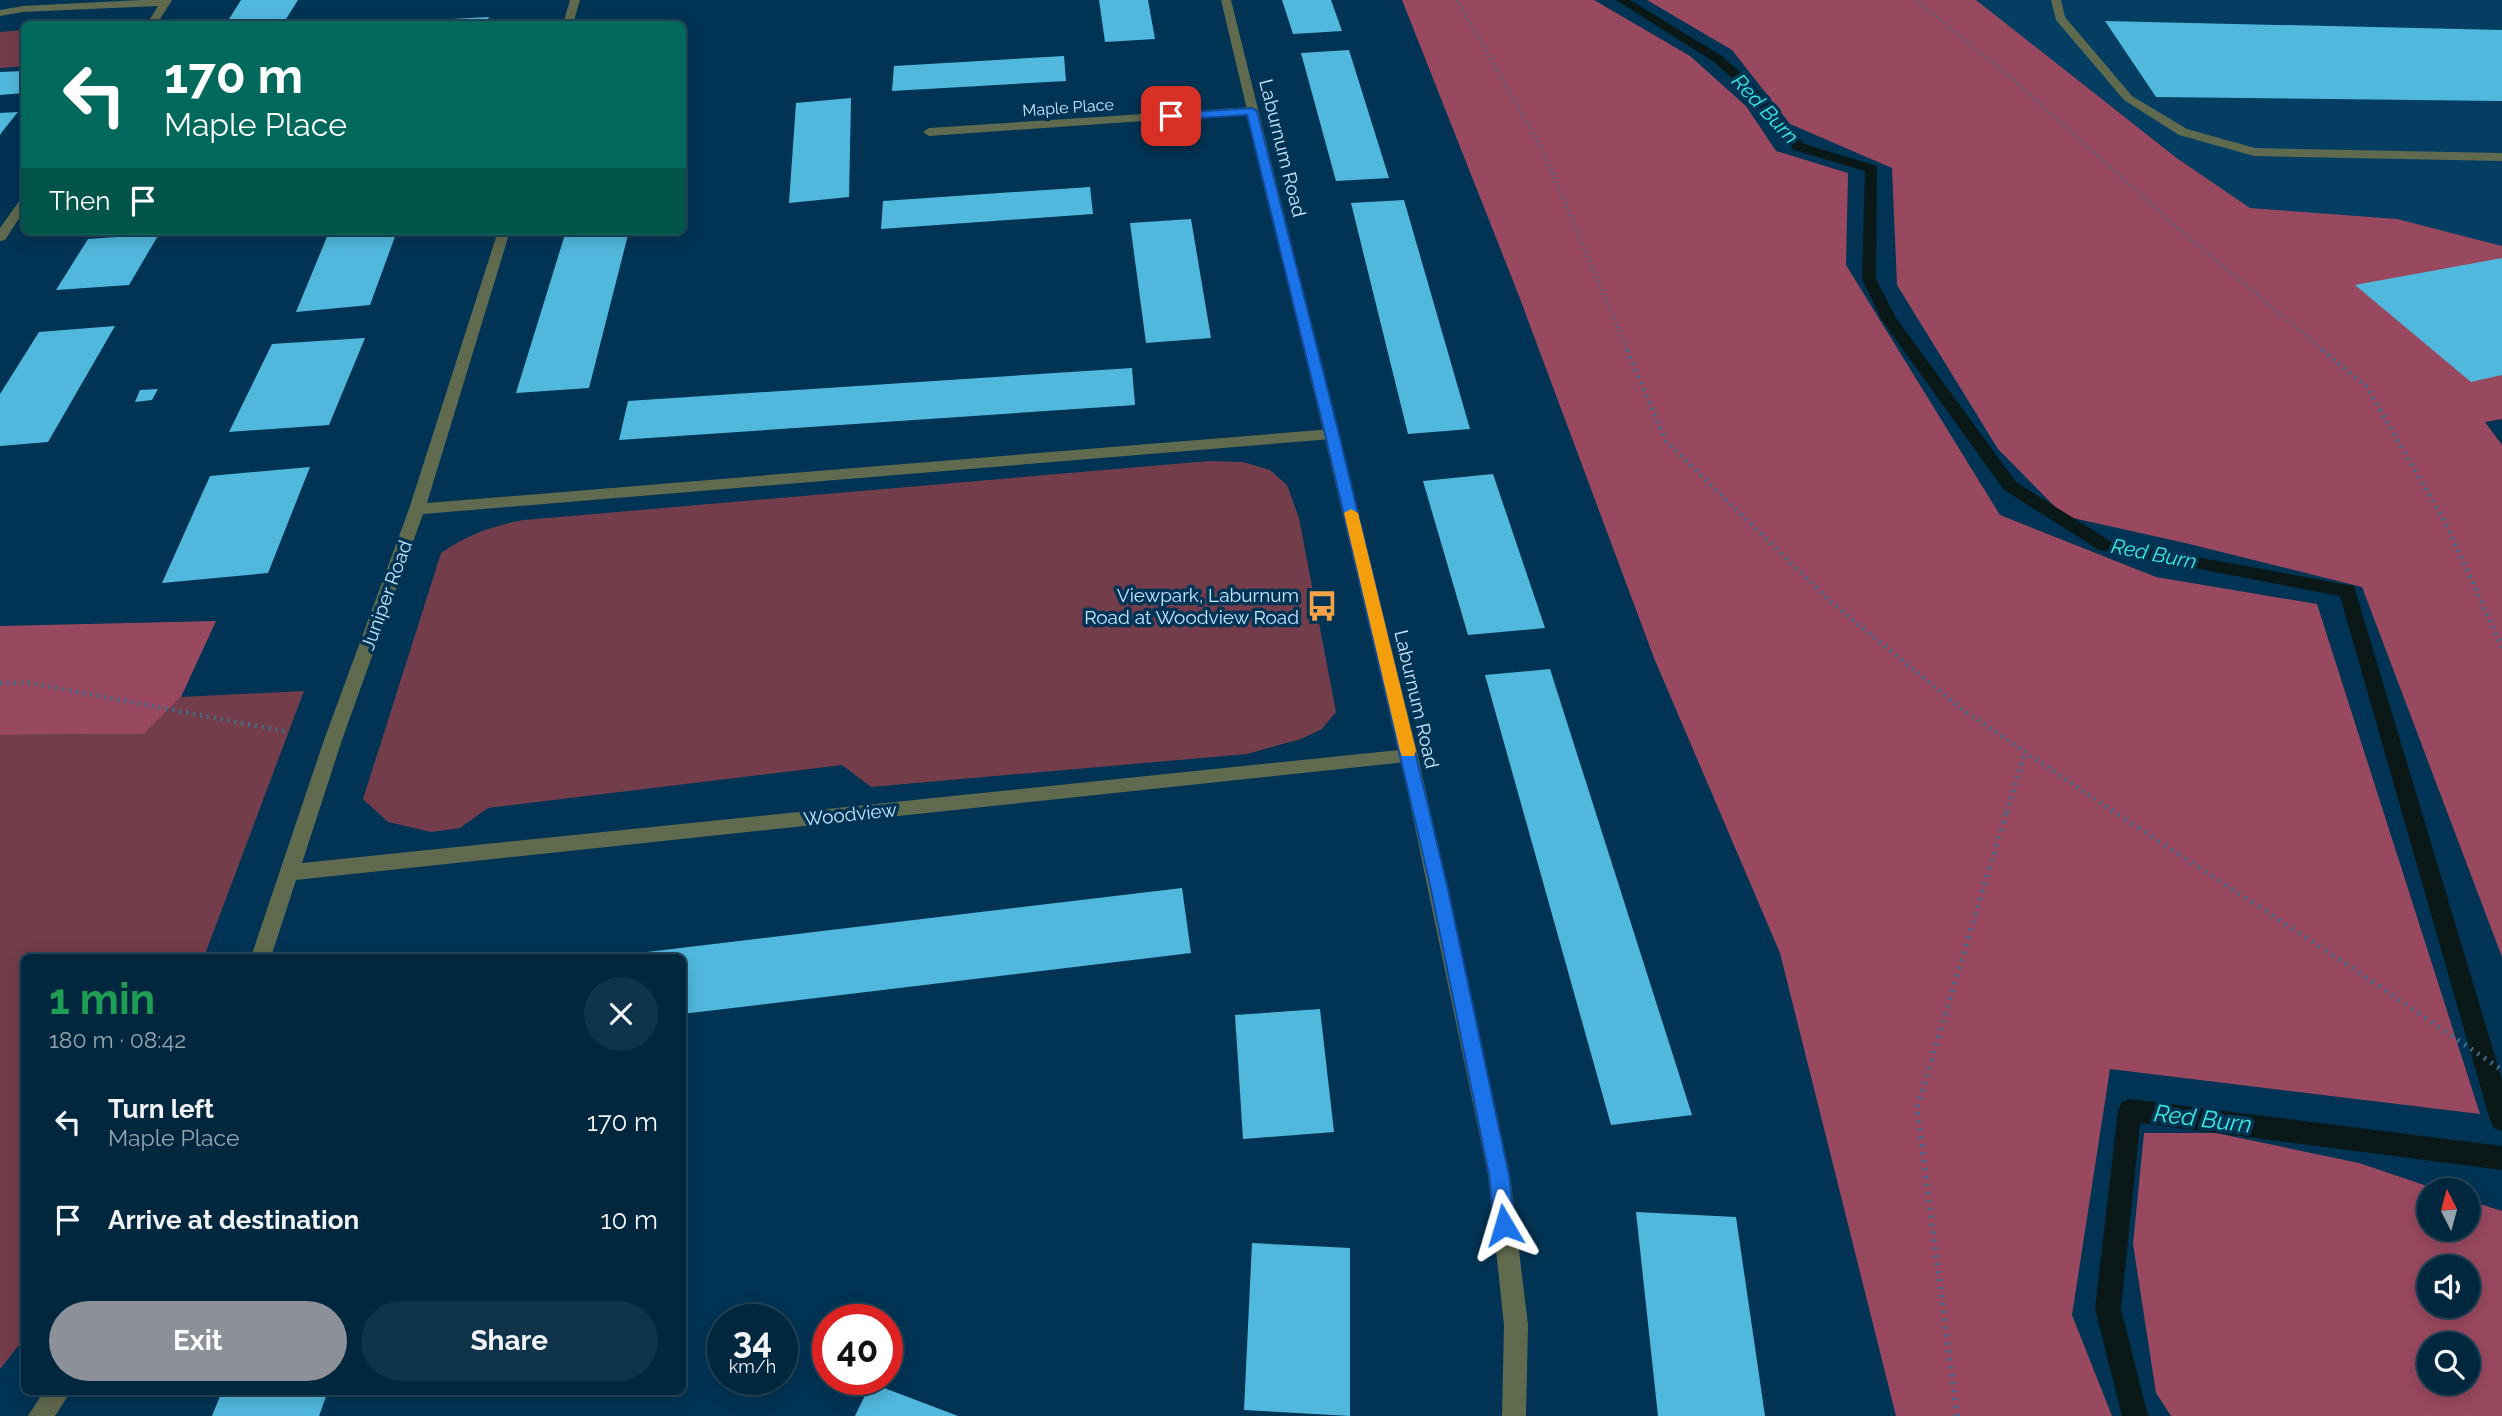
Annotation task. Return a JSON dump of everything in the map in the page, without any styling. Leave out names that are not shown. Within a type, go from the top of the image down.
[{"type":"street","points":[[569,21],[575,0]]},
{"type":"street","name":"Laburnum Road","points":[[1226,0],[1409,756],[1499,1175],[1516,1325],[1514,1416]]},
{"type":"street","points":[[2056,0],[2060,18],[2128,98],[2183,132],[2254,152],[2502,157]]},
{"type":"street","points":[[0,13],[35,8],[167,1]]},
{"type":"street","points":[[154,21],[167,1]]},
{"type":"street","name":"Maple Place","points":[[929,132],[1252,111]]},
{"type":"street","points":[[0,236],[21,207]]},
{"type":"street","name":"Juniper Road","points":[[262,954],[333,740],[417,509],[502,235]]},
{"type":"street","points":[[417,509],[1332,434]]},
{"type":"street","name":"Woodview","points":[[291,872],[1409,756]]},
{"type":"street","points":[[40,1416],[56,1395]]},
{"type":"path","points":[[1457,0],[1543,151],[1666,440],[1832,604],[1964,710],[2175,853],[2345,962],[2502,1070]]},
{"type":"path","points":[[1916,0],[2010,77],[2180,230],[2367,387],[2446,524],[2502,647]]},
{"type":"path","points":[[0,683],[31,683],[333,740]]},
{"type":"path","points":[[1957,1416],[1917,1108],[2025,752]]},
{"type":"shaded area","points":[[1402,0],[1594,0],[1690,56],[1746,106],[1776,151],[1848,173],[1846,265],[2000,515],[2156,577],[2317,604],[2480,1114],[2110,1069],[2072,1315],[2112,1416],[1896,1416],[1780,953],[1654,658],[1519,296]]},
{"type":"shaded area","points":[[1647,0],[1976,0],[2178,159],[2250,208],[2397,219],[2502,246],[2502,419],[2485,422],[2502,445],[2502,957],[2362,587],[2064,516],[1998,449],[1897,285],[1892,168],[1790,124],[1732,50]]},
{"type":"shaded area","points":[[1975,0],[2502,0],[2502,411]]},
{"type":"shaded area","points":[[21,30],[21,66],[0,68],[0,32]]},
{"type":"shaded area","points":[[1209,461],[1243,462],[1270,470],[1287,485],[1299,518],[1336,712],[1322,729],[1301,739],[1247,754],[871,787],[842,765],[488,808],[460,828],[431,832],[388,822],[363,799],[441,553],[481,532],[524,520]]},
{"type":"shaded area","points":[[216,621],[181,697],[144,734],[0,735],[0,626]]},
{"type":"shaded area","points":[[304,691],[205,954],[21,954],[21,1343],[0,1369],[0,735],[144,734],[181,697]]},
{"type":"shaded area","points":[[2144,1133],[2216,1133],[2359,1163],[2417,1183],[2417,1241],[2480,1241],[2480,1204],[2502,1211],[2502,1416],[2171,1416],[2156,1393],[2133,1244]]},
{"type":"building","points":[[241,0],[298,0],[285,21],[228,21]]},
{"type":"building","points":[[1099,0],[1148,0],[1155,39],[1105,42]]},
{"type":"building","points":[[1282,0],[1331,0],[1342,31],[1293,34]]},
{"type":"building","points":[[489,17],[487,21],[433,20]]},
{"type":"building","points":[[676,19],[676,21],[640,21]]},
{"type":"building","points":[[2105,21],[2502,30],[2502,101],[2156,97]]},
{"type":"building","points":[[1349,50],[1389,178],[1336,181],[1301,53]]},
{"type":"building","points":[[1064,56],[1066,81],[892,91],[894,66]]},
{"type":"building","points":[[21,71],[21,93],[0,95],[0,72]]},
{"type":"building","points":[[851,98],[849,197],[789,203],[796,103]]},
{"type":"building","points":[[18,112],[2,132],[0,135],[0,113]]},
{"type":"building","points":[[1090,187],[1093,214],[881,229],[883,201]]},
{"type":"building","points":[[1404,200],[1470,429],[1408,434],[1351,203]]},
{"type":"building","points":[[1191,219],[1211,338],[1146,343],[1130,223]]},
{"type":"building","points":[[158,235],[129,285],[56,290],[88,239]]},
{"type":"building","points":[[328,235],[396,235],[370,305],[296,312]]},
{"type":"building","points":[[565,235],[628,235],[589,388],[516,393]]},
{"type":"building","points":[[2502,258],[2502,375],[2471,382],[2355,285]]},
{"type":"building","points":[[115,326],[48,442],[0,446],[0,394],[39,332]]},
{"type":"building","points":[[365,338],[329,425],[229,432],[272,344]]},
{"type":"building","points":[[1132,368],[1135,405],[619,440],[628,401]]},
{"type":"building","points":[[158,389],[152,400],[135,402],[140,390]]},
{"type":"building","points":[[310,467],[268,573],[162,583],[210,476]]},
{"type":"building","points":[[1493,474],[1545,628],[1468,635],[1423,481]]},
{"type":"building","points":[[1550,669],[1692,1115],[1611,1125],[1485,675]]},
{"type":"building","points":[[1182,888],[1191,953],[686,1014],[686,954],[630,954]]},
{"type":"building","points":[[1320,1009],[1334,1132],[1243,1139],[1235,1015]]},
{"type":"building","points":[[1636,1212],[1736,1217],[1765,1416],[1658,1416]]},
{"type":"building","points":[[1252,1243],[1350,1248],[1350,1416],[1244,1410]]},
{"type":"building","points":[[220,1395],[327,1395],[319,1416],[212,1416]]},
{"type":"building","points":[[865,1395],[903,1395],[958,1416],[855,1416]]},
{"type":"waterway","name":"Red Burn","points":[[1622,0],[1718,59],[1747,85],[1799,147],[1872,169],[1869,279],[1889,319],[2010,486],[2105,546],[2348,591],[2502,1120]]},
{"type":"waterway","name":"Red Burn","points":[[2135,1416],[2108,1309],[2130,1110],[2502,1158]]},
{"type":"slow traffic","points":[[1351,513],[1408,751]]},
{"type":"place","name":"Viewpark, Laburnum Road at Woodview Road","points":[[1322,606]]},
{"type":"route","points":[[1171,116],[1252,111],[1409,756],[1499,1175],[1504,1225]]}]
